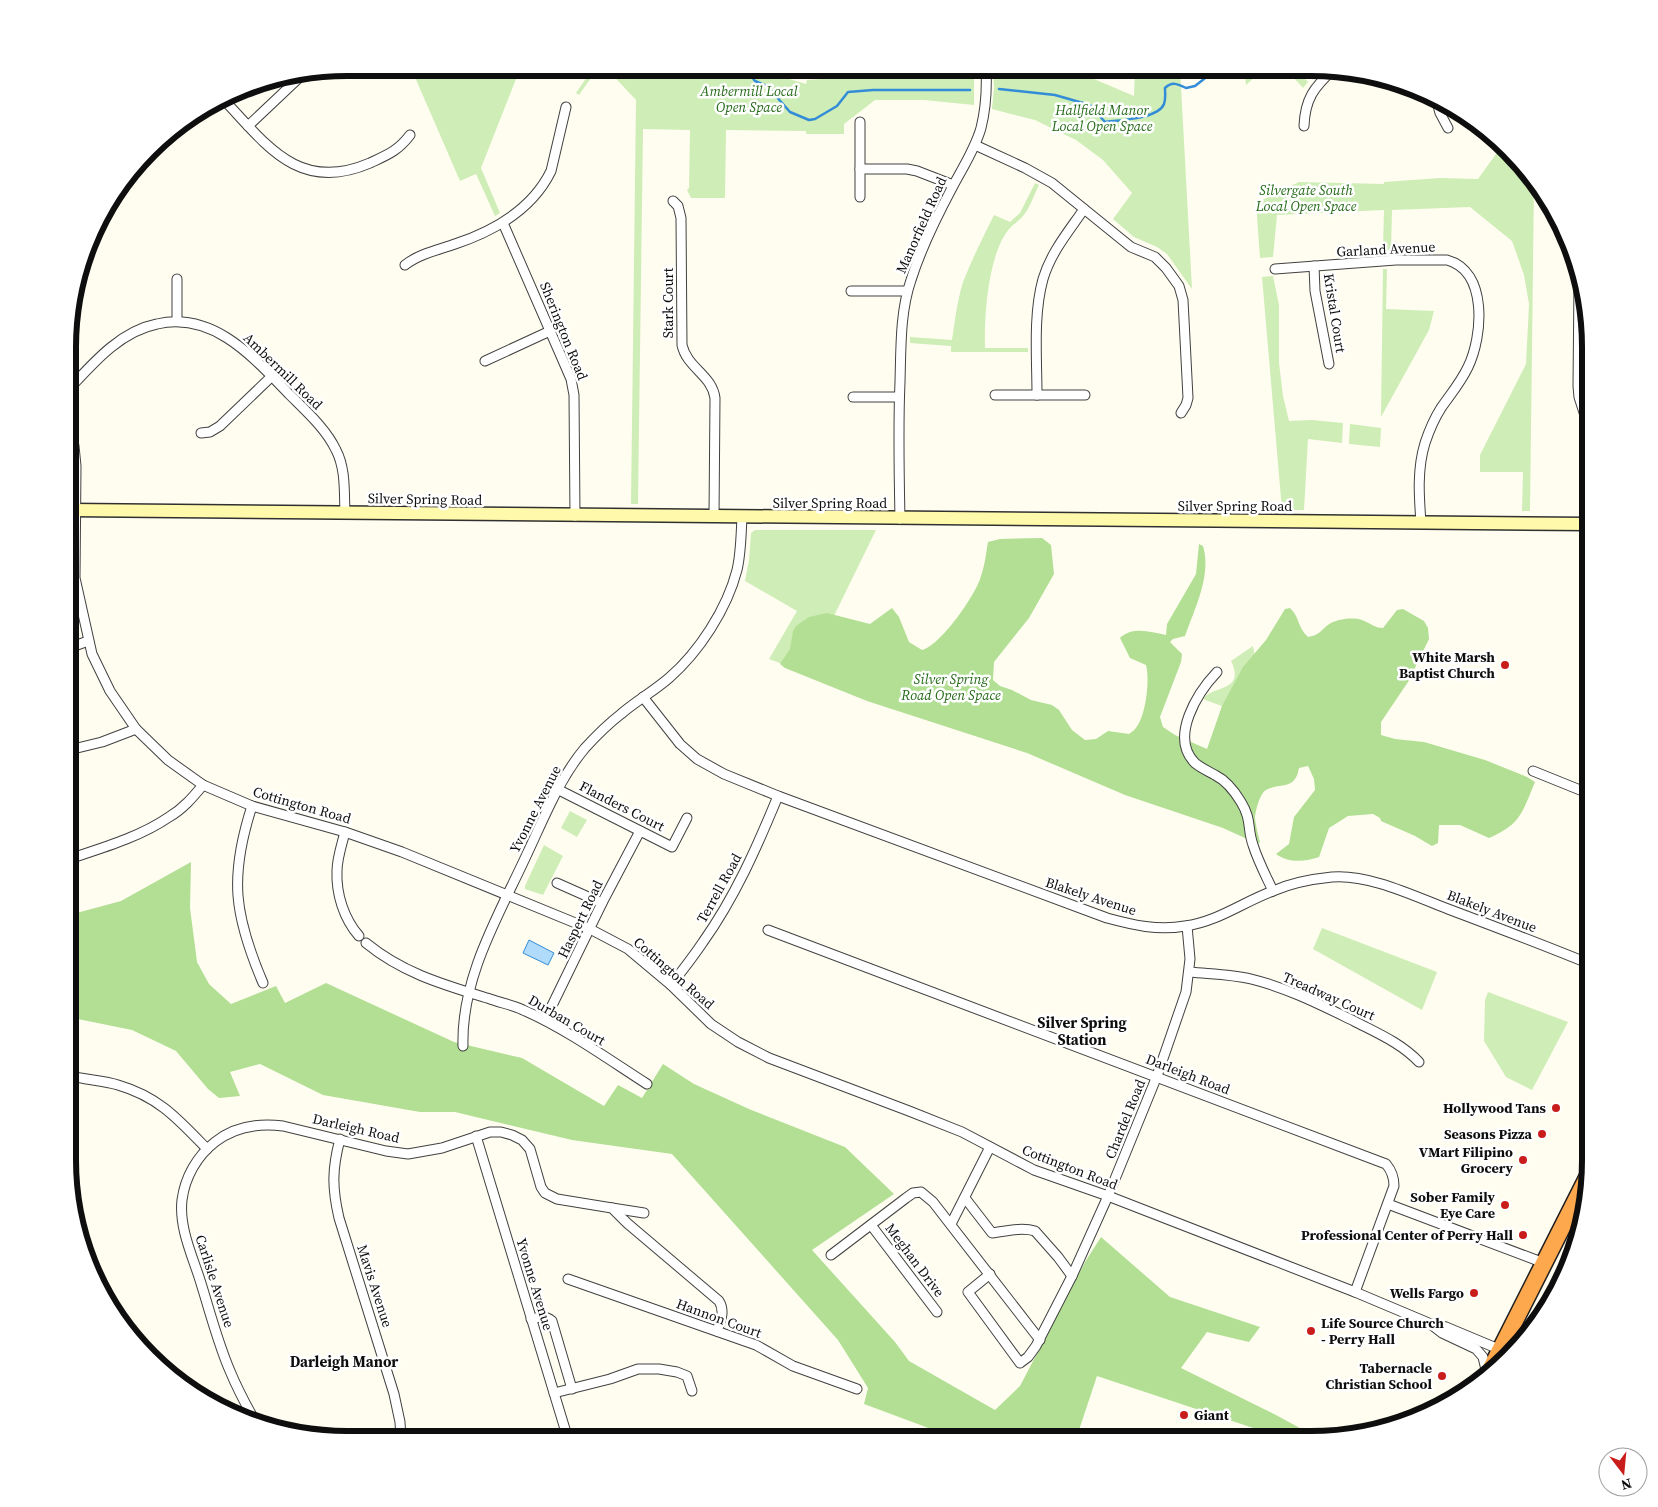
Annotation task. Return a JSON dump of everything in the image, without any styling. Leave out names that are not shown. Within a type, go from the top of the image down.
[{"type":"highway","points":[[1499,1354],[1579,1193]]},
{"type":"main road","name":"Silver Spring Road","points":[[76,510],[1582,524]]},
{"type":"street","name":"Manorfield Road","points":[[900,518],[899,397],[902,329],[908,292],[926,242],[953,185],[975,145],[984,116],[986,76]]},
{"type":"street","points":[[1304,126],[1306,105],[1310,96],[1325,77]]},
{"type":"street","points":[[248,126],[296,81]]},
{"type":"street","points":[[228,104],[275,152],[296,166],[317,172],[338,172],[358,168],[395,152],[410,135]]},
{"type":"street","points":[[405,265],[416,257],[472,238],[503,223],[524,206],[546,181],[555,160],[566,107]]},
{"type":"street","points":[[1439,109],[1442,119],[1448,128]]},
{"type":"street","points":[[860,122],[860,197]]},
{"type":"street","points":[[975,145],[1040,175],[1131,247],[1155,257],[1161,262],[1179,286],[1183,300],[1188,398],[1181,413]]},
{"type":"street","points":[[860,170],[912,170],[929,174],[953,185]]},
{"type":"street","name":"Stark Court","points":[[674,201],[678,206],[681,218],[682,345],[690,363],[711,386],[715,398],[714,517]]},
{"type":"street","points":[[1037,395],[1038,314],[1043,279],[1062,239],[1084,209]]},
{"type":"street","name":"Sherington Road","points":[[503,223],[567,368],[573,386],[575,516]]},
{"type":"street","name":"Garland Avenue","points":[[1275,269],[1396,260],[1447,260],[1465,269],[1474,283],[1478,304],[1476,340],[1468,366],[1433,421],[1424,446],[1419,479],[1421,523]]},
{"type":"street","name":"Kristal Court","points":[[1314,266],[1315,291],[1329,364]]},
{"type":"street","points":[[177,279],[177,321]]},
{"type":"street","points":[[851,291],[908,292]]},
{"type":"street","name":"Ambermill Road","points":[[76,381],[88,368],[122,339],[144,327],[177,321],[193,323],[216,331],[242,348],[272,376],[310,414],[336,449],[340,458],[343,476],[345,513]]},
{"type":"street","points":[[1581,330],[1578,386],[1582,407]]},
{"type":"street","points":[[485,360],[550,331]]},
{"type":"street","points":[[201,433],[210,432],[220,426],[272,376]]},
{"type":"street","points":[[995,394],[1085,395]]},
{"type":"street","points":[[853,396],[899,397]]},
{"type":"street","name":"Yvonne Avenue","points":[[463,1046],[468,992],[484,947],[558,789],[585,749],[621,714],[669,678],[691,656],[704,639],[731,587],[737,569],[742,517]]},
{"type":"street","name":"Cottington Road","points":[[76,583],[88,641],[107,686],[136,729],[168,760],[203,785],[252,806],[345,832],[402,852],[590,929],[628,949],[671,985],[711,1024],[754,1051],[962,1132],[1034,1170],[1108,1196],[1501,1350]]},
{"type":"street","points":[[76,645],[88,641]]},
{"type":"street","points":[[1218,672],[1206,683],[1188,715],[1186,744],[1194,762],[1217,776],[1240,799],[1248,812],[1252,844],[1273,891]]},
{"type":"street","name":"Blakely Avenue","points":[[643,697],[680,744],[697,758],[724,774],[778,796],[1106,918],[1147,928],[1187,926],[1220,916],[1273,891],[1309,881],[1333,877],[1356,878],[1406,893],[1582,961]]},
{"type":"street","points":[[76,748],[102,742],[136,729]]},
{"type":"street","points":[[1533,771],[1582,791]]},
{"type":"street","points":[[76,857],[106,846],[169,818],[192,798],[203,785]]},
{"type":"street","name":"Flanders Court","points":[[558,789],[672,847],[687,818]]},
{"type":"street","name":"Terrell Road","points":[[671,985],[703,943],[737,886],[755,851],[778,796]]},
{"type":"street","points":[[252,806],[240,850],[236,882],[239,912],[244,932],[263,983]]},
{"type":"street","name":"Haspert Road","points":[[545,1020],[602,903],[640,831]]},
{"type":"street","points":[[345,832],[336,871],[338,891],[346,918],[359,936]]},
{"type":"street","points":[[557,883],[602,903]]},
{"type":"street","name":"Chardel Road","points":[[990,1274],[968,1292],[1020,1363],[1028,1357],[1040,1340],[1072,1276],[1108,1196],[1156,1076],[1180,1012],[1190,972],[1187,926]]},
{"type":"street","name":"Darleigh Road","points":[[768,930],[1386,1164],[1392,1170],[1394,1186],[1355,1292]]},
{"type":"street","name":"Durban Court","points":[[366,943],[400,967],[421,977],[521,1009],[545,1020],[648,1084]]},
{"type":"street","name":"Treadway Court","points":[[1190,972],[1249,979],[1313,1001],[1393,1041],[1413,1055],[1419,1062]]},
{"type":"street","points":[[76,1076],[116,1084],[144,1094],[173,1113],[207,1149]]},
{"type":"street","name":"Darleigh Road","points":[[207,1149],[229,1133],[262,1125],[290,1127],[386,1151],[408,1154],[442,1148],[497,1131],[522,1140],[532,1153],[541,1187],[545,1193],[553,1198],[644,1213]]},
{"type":"street","name":"Yvonne Avenue","points":[[476,1136],[566,1431]]},
{"type":"street","name":"Mavis Avenue","points":[[340,1140],[333,1168],[334,1193],[339,1218],[394,1394],[400,1431]]},
{"type":"street","points":[[951,1224],[990,1147]]},
{"type":"street","name":"Carlisle Avenue","points":[[207,1149],[188,1175],[182,1200],[183,1223],[225,1358],[251,1413]]},
{"type":"street","points":[[831,1255],[906,1198],[918,1192],[927,1195],[1040,1340]]},
{"type":"street","points":[[965,1198],[992,1233],[1020,1230],[1035,1231],[1072,1276]]},
{"type":"street","points":[[1388,1204],[1544,1263]]},
{"type":"street","points":[[612,1208],[719,1301],[722,1315],[717,1331]]},
{"type":"street","name":"Meghan Drive","points":[[871,1225],[937,1312]]},
{"type":"street","name":"Hannon Court","points":[[568,1279],[756,1345],[793,1366],[858,1389]]},
{"type":"street","points":[[531,1319],[547,1316],[552,1321],[572,1389]]},
{"type":"street","name":"Cottington Road","points":[[1431,1324],[1442,1333],[1476,1349],[1481,1353],[1485,1367]]},
{"type":"street","points":[[554,1394],[610,1379],[638,1369],[677,1372],[687,1376],[692,1391]]},
{"type":"green space","points":[[414,76],[517,76],[481,168],[500,213],[495,216],[476,174],[460,181]]},
{"type":"green space","points":[[588,76],[592,76],[579,95],[576,93]]},
{"type":"green space","name":"Ambermill Local Open Space","points":[[614,76],[780,76],[806,84],[807,80],[863,76],[974,76],[974,105],[924,100],[875,100],[844,124],[844,134],[806,134],[806,131],[726,130],[725,198],[691,198],[687,190],[689,188],[690,130],[643,129],[638,504],[631,504],[636,100]]},
{"type":"green space","name":"Hallfield Manor Local Open Space","points":[[993,76],[1087,76],[1134,96],[1135,76],[1180,76],[1192,289],[1167,254],[1157,247],[1134,237],[1113,219],[1132,193],[1103,160],[1076,140],[1035,120],[992,109]]},
{"type":"green space","points":[[1245,76],[1256,76],[1246,85]]},
{"type":"green space","points":[[1292,76],[1302,76],[1308,82],[1303,88]]},
{"type":"green space","name":"Silvergate South Local Open Space","points":[[1498,152],[1515,169],[1534,194],[1530,511],[1522,511],[1523,472],[1480,472],[1480,455],[1526,364],[1529,304],[1524,275],[1512,241],[1470,207],[1392,210],[1391,250],[1383,250],[1384,210],[1277,215],[1273,257],[1260,258],[1256,203],[1299,182],[1384,184],[1384,182],[1440,178],[1478,179]]},
{"type":"green space","points":[[1035,183],[1039,185],[1028,209],[1009,229],[996,254],[989,286],[985,319],[985,348],[1028,348],[1028,352],[951,352],[951,346],[910,343],[910,337],[952,340],[963,282],[994,215],[1010,222],[1020,213]]},
{"type":"green space","points":[[1383,269],[1387,269],[1386,309],[1434,311],[1429,330],[1381,417]]},
{"type":"green space","points":[[1273,276],[1279,305],[1279,363],[1283,396],[1289,421],[1312,420],[1343,423],[1342,443],[1308,439],[1304,510],[1282,510],[1262,277]]},
{"type":"green space","points":[[1350,424],[1381,428],[1380,447],[1349,444]]},
{"type":"green space","points":[[755,530],[876,530],[806,673],[769,659],[797,611],[745,581],[751,533]]},
{"type":"green space","name":"Silver Spring Road Open Space","points":[[1042,538],[1051,545],[1054,574],[1029,618],[994,662],[993,680],[1000,686],[1031,700],[1052,705],[1059,710],[1072,730],[1085,740],[1096,739],[1108,731],[1129,734],[1135,730],[1142,716],[1146,698],[1148,680],[1146,665],[1130,658],[1120,638],[1125,634],[1136,631],[1148,631],[1166,635],[1167,624],[1196,574],[1199,544],[1203,546],[1205,557],[1204,580],[1185,636],[1173,639],[1170,642],[1182,654],[1181,662],[1160,717],[1163,727],[1175,735],[1207,749],[1222,706],[1243,667],[1266,640],[1285,609],[1290,608],[1293,611],[1302,630],[1308,637],[1318,633],[1331,623],[1346,619],[1358,619],[1383,628],[1397,610],[1403,609],[1424,621],[1428,628],[1429,639],[1408,682],[1381,722],[1381,735],[1395,739],[1424,742],[1485,760],[1527,777],[1535,782],[1523,810],[1508,828],[1489,838],[1460,825],[1439,825],[1438,843],[1432,846],[1381,821],[1380,818],[1373,814],[1348,816],[1329,828],[1319,857],[1302,861],[1291,860],[1276,854],[1289,844],[1294,817],[1315,790],[1314,779],[1308,766],[1299,768],[1297,775],[1291,783],[1266,790],[1262,795],[1255,816],[1260,842],[1258,844],[1223,828],[1125,795],[1027,753],[867,701],[785,668],[780,664],[790,649],[793,631],[796,626],[809,617],[827,613],[870,624],[892,608],[899,617],[909,642],[922,650],[947,630],[965,607],[978,584],[988,542],[1000,539]]},
{"type":"green space","points":[[1253,646],[1255,657],[1235,711],[1203,699],[1231,683],[1235,671],[1231,661]]},
{"type":"green space","points":[[570,811],[587,820],[577,837],[561,828]]},
{"type":"green space","points":[[544,845],[563,856],[543,895],[525,889],[525,886]]},
{"type":"green space","points":[[191,862],[190,908],[197,962],[209,984],[231,1004],[276,986],[285,1003],[326,983],[454,1042],[522,1058],[604,1106],[618,1085],[642,1098],[663,1064],[694,1084],[749,1109],[845,1147],[894,1194],[812,1250],[895,1342],[909,1361],[995,1410],[1020,1386],[1085,1262],[1101,1237],[1170,1297],[1260,1327],[1249,1342],[1207,1332],[1181,1368],[1305,1431],[1262,1431],[1097,1376],[1079,1431],[937,1431],[864,1404],[868,1388],[838,1340],[672,1154],[572,1140],[455,1112],[420,1112],[323,1095],[260,1064],[230,1072],[240,1096],[219,1098],[208,1089],[176,1051],[132,1030],[76,1019],[76,913],[121,901]]},
{"type":"green space","points":[[1322,928],[1437,972],[1422,1010],[1313,949]]},
{"type":"green space","points":[[1488,992],[1568,1022],[1532,1090],[1506,1077],[1484,1041],[1485,1000]]},
{"type":"water","points":[[529,940],[554,953],[548,965],[523,953]]},
{"type":"waterway","points":[[751,76],[755,81],[767,86],[790,112],[809,120],[815,119],[837,106],[848,92],[873,90],[970,90]]},
{"type":"waterway","points":[[999,89],[1055,95],[1090,105],[1105,122],[1138,118],[1154,113],[1164,104],[1165,88],[1170,84],[1186,88],[1195,86],[1208,76]]},
{"type":"place","name":"White Marsh Baptist Church","points":[[1505,665]]},
{"type":"place","name":"Hollywood Tans","points":[[1556,1108]]},
{"type":"place","name":"Seasons Pizza","points":[[1542,1134]]},
{"type":"place","name":"VMart Filipino Grocery","points":[[1523,1160]]},
{"type":"place","name":"Sober Family Eye Care","points":[[1505,1205]]},
{"type":"place","name":"Professional Center of Perry Hall","points":[[1523,1235]]},
{"type":"place","name":"Wells Fargo","points":[[1474,1293]]},
{"type":"place","name":"Life Source Church - Perry Hall","points":[[1311,1331]]},
{"type":"place","name":"Tabernacle Christian School","points":[[1442,1376]]},
{"type":"place","name":"Giant","points":[[1184,1415]]},
{"type":"district","name":"Silver Spring Station","points":[[1082,1030]]},
{"type":"district","name":"Darleigh Manor","points":[[344,1361]]}]
